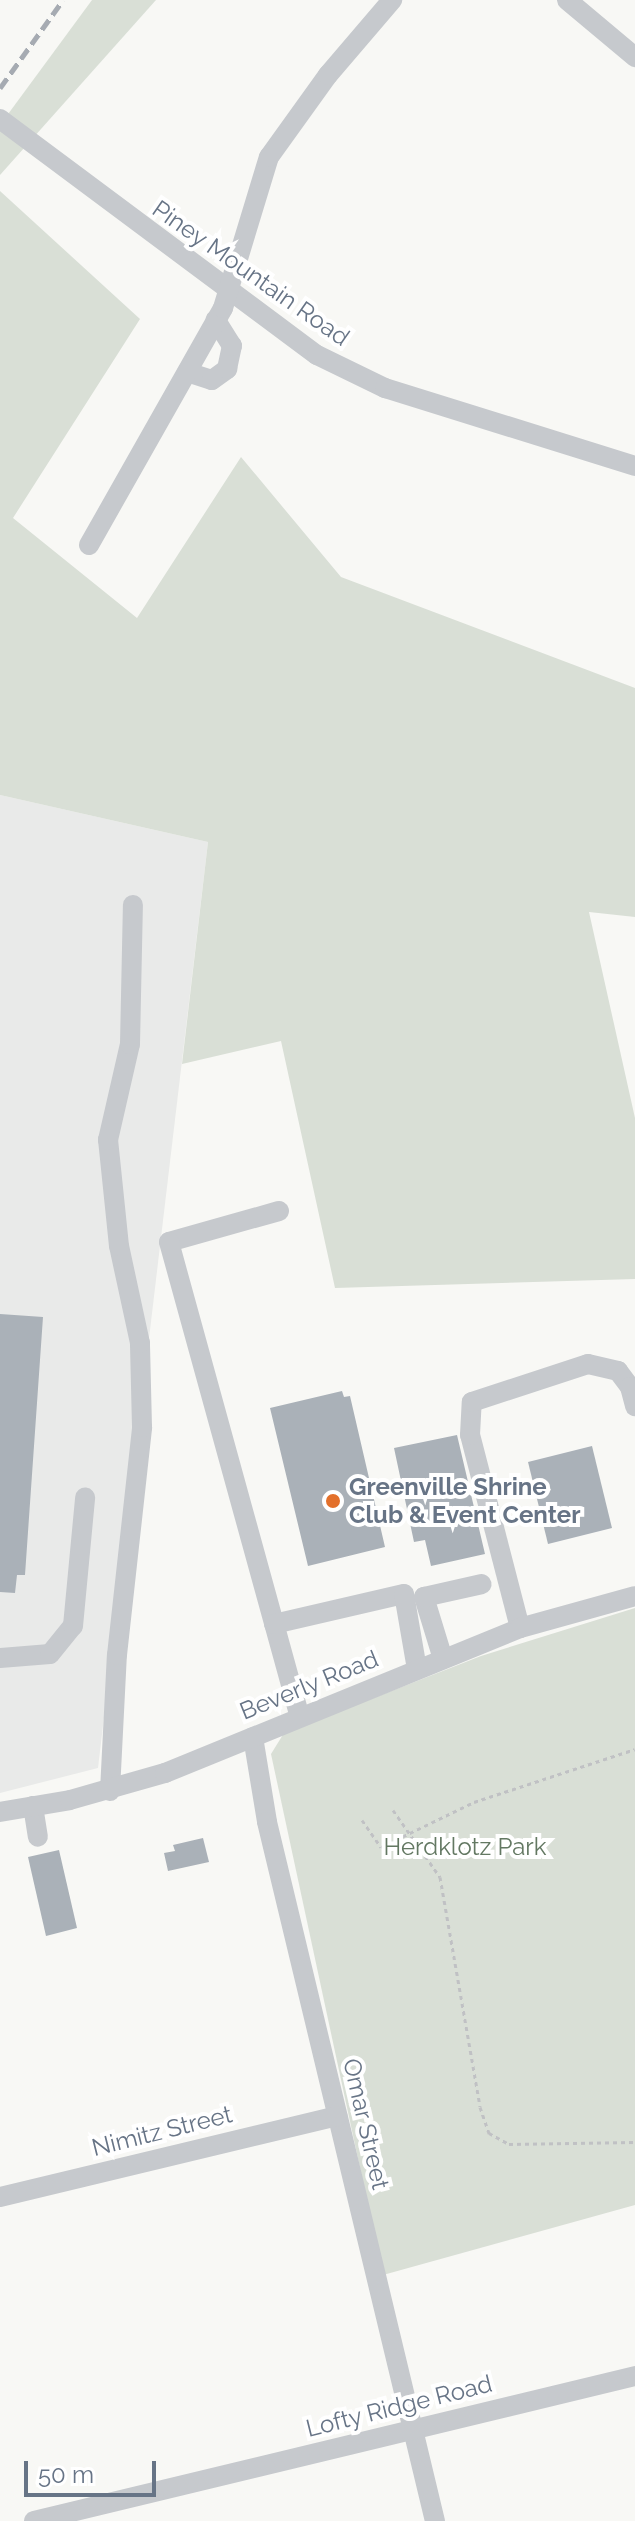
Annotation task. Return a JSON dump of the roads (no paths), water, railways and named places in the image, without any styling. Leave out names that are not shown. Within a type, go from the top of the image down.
[{"type":"street","points":[[89,545],[216,320],[269,157],[328,75],[392,0]]},
{"type":"street","points":[[567,0],[635,57]]},
{"type":"street","name":"Piney Mountain Road","points":[[6,125],[317,355],[359,377],[479,420],[635,466]]},
{"type":"street","points":[[187,372],[212,380],[227,369],[232,346],[216,320]]},
{"type":"street","points":[[110,1791],[117,1655],[142,1427],[140,1343],[119,1246],[108,1140],[130,1044],[133,905]]},
{"type":"street","points":[[279,1211],[169,1242],[300,1716]]},
{"type":"street","points":[[520,1628],[470,1435],[472,1402],[588,1364],[618,1371],[630,1387],[635,1406]]},
{"type":"street","points":[[0,1658],[50,1654],[73,1626],[85,1498]]},
{"type":"street","points":[[443,1659],[424,1597],[482,1584]]},
{"type":"street","points":[[274,1624],[404,1594],[417,1669]]},
{"type":"street","name":"Beverly Road","points":[[0,1812],[110,1791],[253,1737],[520,1628],[635,1596]]},
{"type":"street","name":"Omar Street","points":[[253,1737],[267,1822],[435,2521]]},
{"type":"street","points":[[33,1806],[38,1837]]},
{"type":"street","name":"Nimitz Street","points":[[0,2197],[337,2116]]},
{"type":"street","name":"Lofty Ridge Road","points":[[34,2521],[635,2376]]},
{"type":"railway","points":[[0,88],[63,0]]},
{"type":"place","name":"Greenville Shrine Club & Event Center","points":[[333,1501]]},
{"type":"park label","name":"Herdklotz Park","points":[[465,1847]]}]
